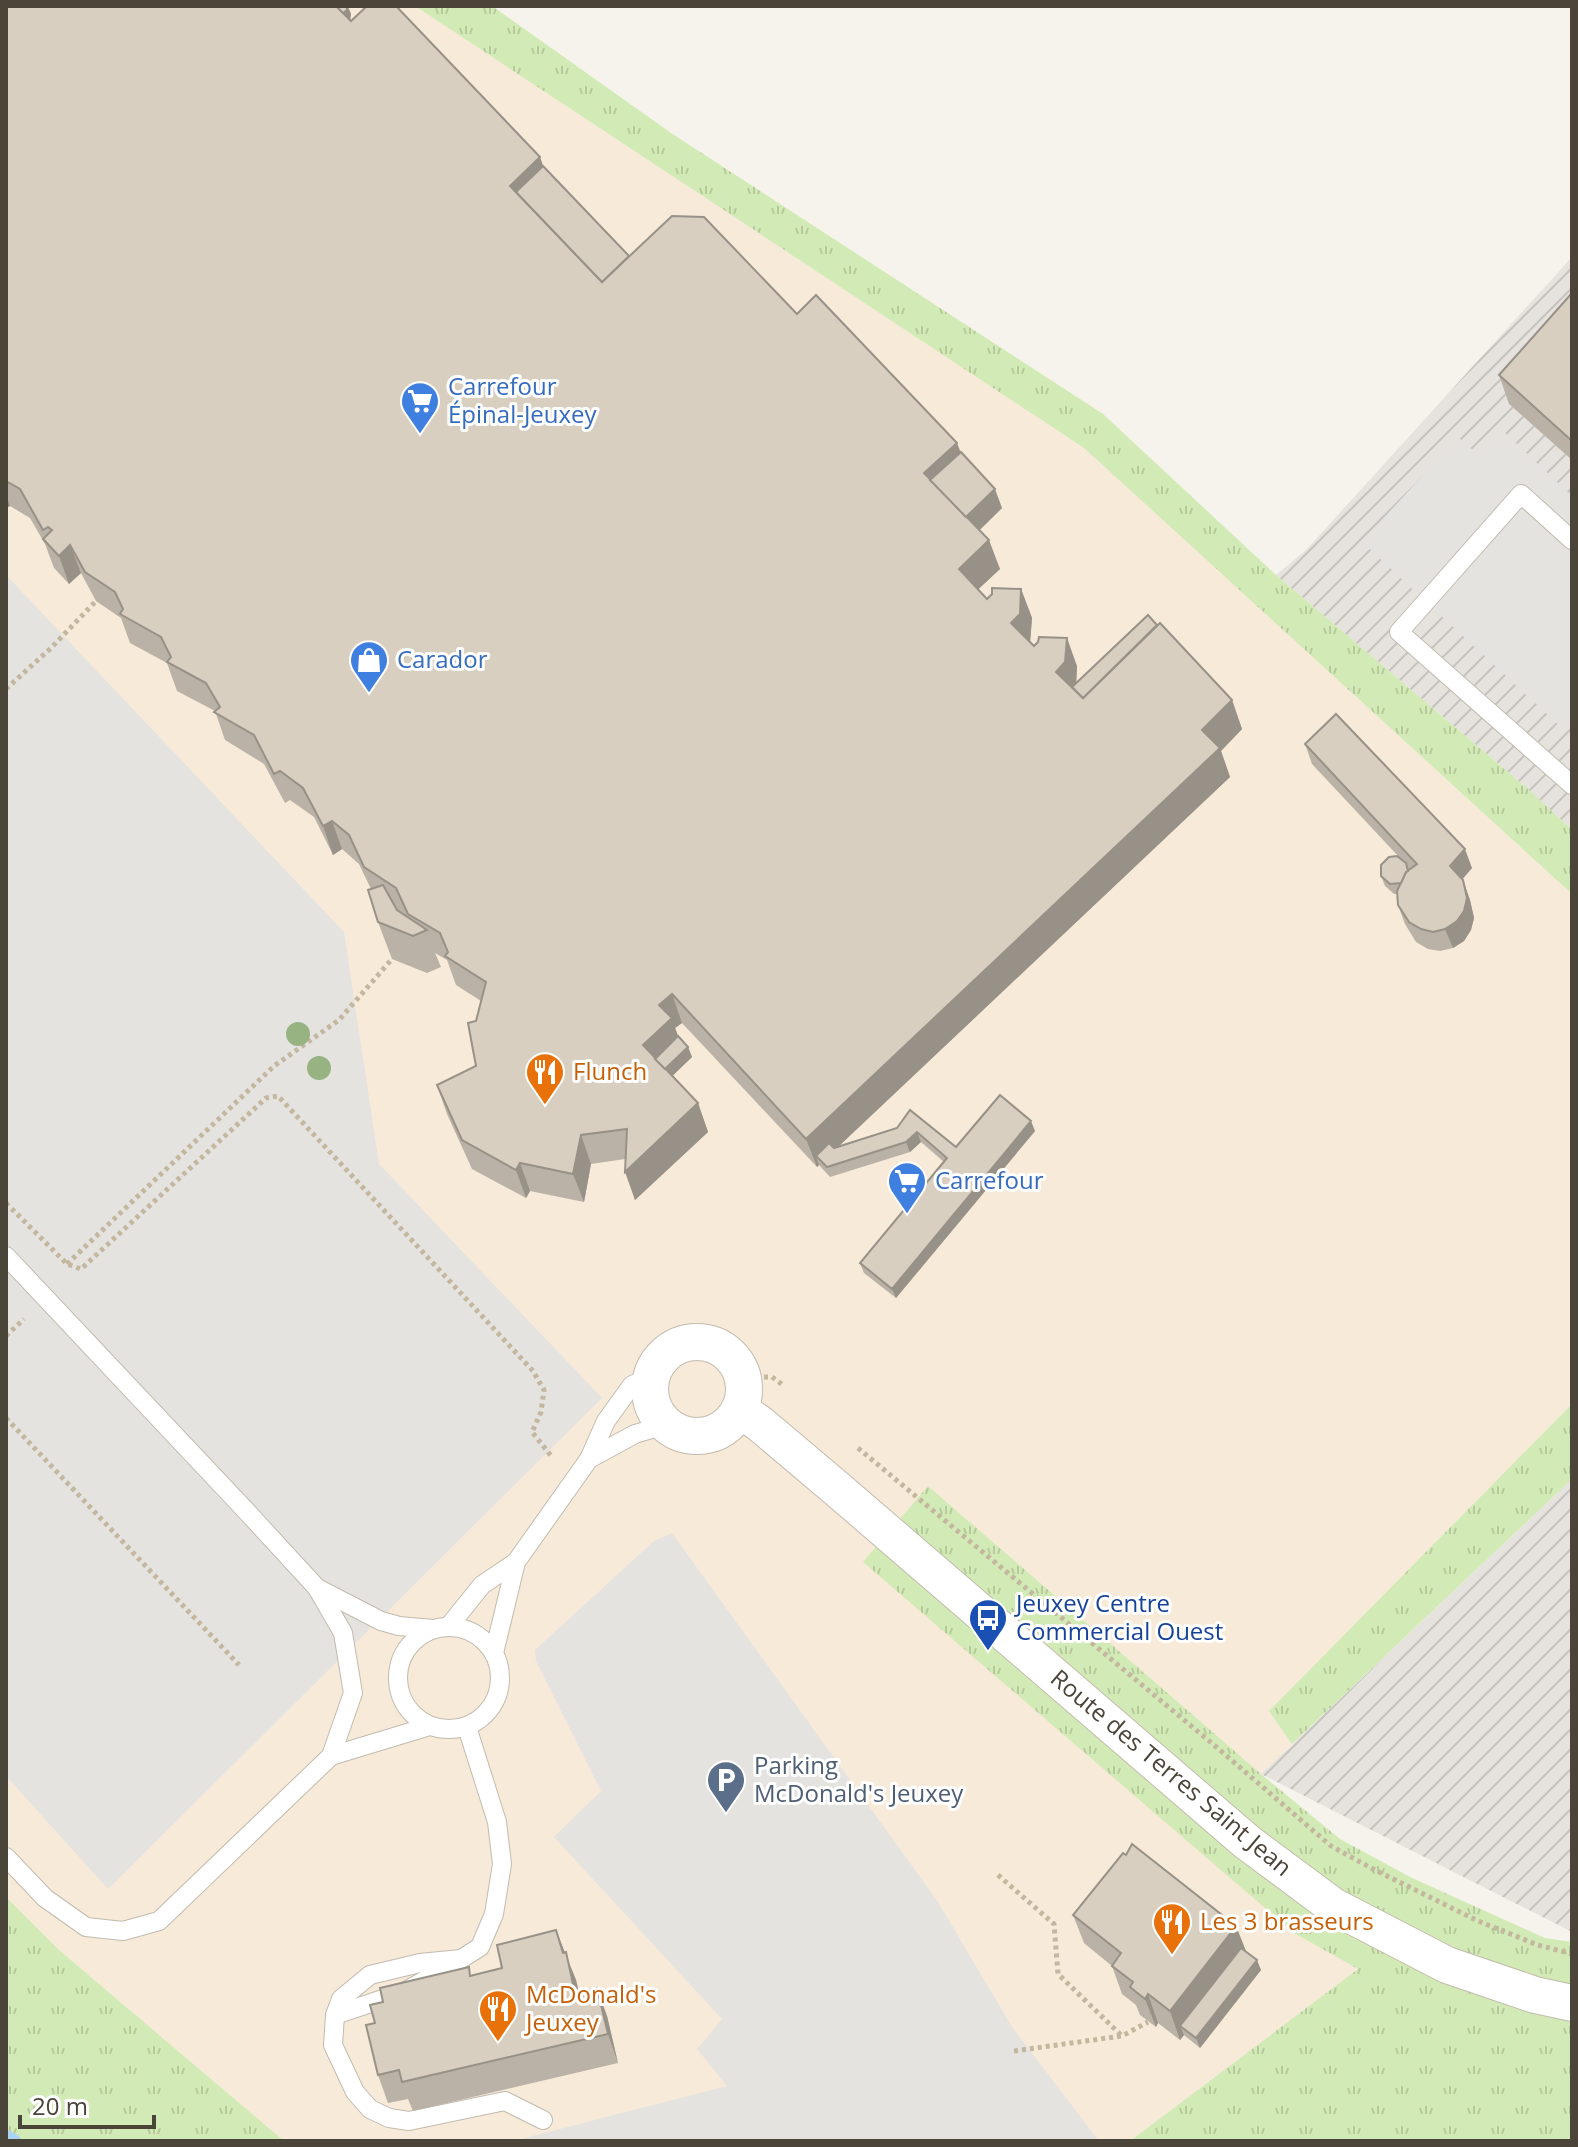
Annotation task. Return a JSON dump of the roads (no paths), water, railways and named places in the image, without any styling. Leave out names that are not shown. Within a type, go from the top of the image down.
[{"type":"street","points":[[693,1341],[712,1344],[727,1352],[737,1363],[741,1394],[731,1423],[718,1432],[702,1436],[685,1435],[665,1425],[655,1411],[650,1395],[650,1378],[659,1360],[674,1347],[693,1341]]},
{"type":"street","name":"Route des Terres Saint Jean","points":[[741,1394],[759,1423],[1247,1842],[1333,1906],[1447,1965],[1535,1995],[1572,2003]]},
{"type":"lane","points":[[1572,540],[1521,494],[1399,632],[1572,785]]},
{"type":"lane","points":[[6,1256],[317,1588],[343,1633],[353,1693],[331,1756],[159,1921],[123,1931],[86,1927],[45,1898],[6,1857]]},
{"type":"lane","points":[[317,1588],[381,1621],[399,1626],[441,1627],[463,1628],[476,1633],[494,1653],[500,1684],[497,1699],[479,1720],[454,1730],[430,1726],[417,1718],[406,1707],[399,1692],[397,1676],[400,1661],[407,1647],[419,1636],[441,1627],[482,1585],[516,1562],[589,1459],[606,1421],[632,1385],[650,1378]]},
{"type":"lane","points":[[589,1459],[635,1434],[665,1425]]},
{"type":"lane","points":[[494,1653],[516,1562]]},
{"type":"lane","points":[[331,1756],[430,1726]]},
{"type":"lane","points":[[335,2015],[404,1992],[480,1947],[494,1914],[502,1864],[497,1822],[467,1727]]},
{"type":"lane","points":[[461,1959],[420,1963],[370,1975],[341,1999],[335,2015],[333,2045],[355,2092],[370,2109],[389,2118],[409,2121],[505,2101],[543,2120]]},
{"type":"waterway","points":[[6,2137],[14,2141]]},
{"type":"place","name":"Carrefour Épinal-Jeuxey","points":[[420,435]]},
{"type":"place","name":"Carador","points":[[369,694]]},
{"type":"place","name":"Flunch","points":[[545,1106]]},
{"type":"place","name":"Carrefour","points":[[907,1215]]},
{"type":"place","name":"Jeuxey Centre Commercial Ouest","points":[[988,1652]]},
{"type":"place","name":"Parking McDonald's Jeuxey","points":[[726,1814]]},
{"type":"place","name":"Les 3 brasseurs","points":[[1172,1956]]},
{"type":"place","name":"McDonald's Jeuxey","points":[[498,2043]]}]
